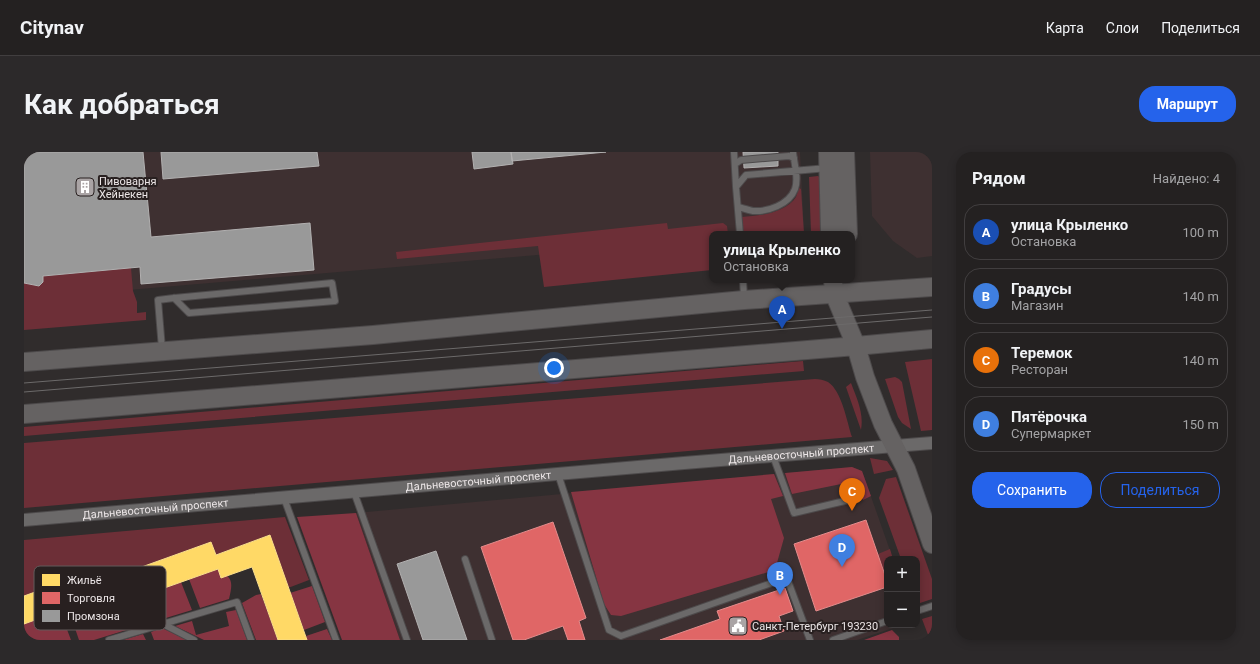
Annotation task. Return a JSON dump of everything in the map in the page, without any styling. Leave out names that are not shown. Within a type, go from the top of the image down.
[{"type":"main road","points":[[830,231],[837,163]]},
{"type":"main road","points":[[837,163],[848,231]]},
{"type":"main road","points":[[852,286],[856,346]]},
{"type":"main road","points":[[834,287],[856,346],[865,377],[883,424],[906,470],[932,544]]},
{"type":"main road","points":[[24,362],[373,335],[744,300],[834,287],[932,287]]},
{"type":"main road","points":[[24,414],[932,339]]},
{"type":"street","name":"Дальневосточный проспект","points":[[24,520],[932,443]]},
{"type":"lane","points":[[734,152],[740,231]]},
{"type":"lane","points":[[735,164],[741,160],[794,155],[796,180],[794,190],[782,203],[766,210],[752,211],[738,207]]},
{"type":"lane","points":[[736,187],[746,175],[795,171],[837,163]]},
{"type":"lane","points":[[162,351],[158,300],[174,298],[332,283],[334,301],[189,313],[174,298]]},
{"type":"lane","points":[[743,283],[744,300]]},
{"type":"lane","points":[[773,456],[794,513],[849,500]]},
{"type":"lane","points":[[558,474],[609,630],[621,636],[783,579],[788,581],[810,640]]},
{"type":"lane","points":[[354,492],[407,640]]},
{"type":"lane","points":[[284,498],[336,640]]},
{"type":"lane","points":[[465,559],[492,640]]},
{"type":"lane","points":[[166,623],[237,602],[251,640]]},
{"type":"lane","points":[[920,610],[932,606]]},
{"type":"lane","points":[[833,640],[884,622]]},
{"type":"lane","points":[[166,626],[194,640]]},
{"type":"lane","points":[[109,640],[143,630]]},
{"type":"shaded area","points":[[24,152],[800,152],[804,231],[709,231],[709,240],[24,299]]},
{"type":"shaded area","points":[[870,152],[932,152],[932,256],[917,258],[893,241],[872,216]]},
{"type":"shaded area","points":[[818,176],[822,179],[823,231],[811,231],[809,177]]},
{"type":"shaded area","points":[[799,188],[801,189],[804,231],[743,231],[742,217],[771,213],[786,207],[796,197]]},
{"type":"shaded area","points":[[667,223],[668,229],[723,223],[727,226],[728,231],[709,231],[709,270],[544,287],[538,246],[397,259],[396,252]]},
{"type":"shaded area","points":[[131,268],[133,291],[137,302],[137,313],[146,312],[146,320],[24,330],[24,283],[39,286],[43,282],[43,276]]},
{"type":"shaded area","points":[[932,359],[932,430],[921,431],[905,362]]},
{"type":"shaded area","points":[[803,361],[804,371],[24,436],[24,427]]},
{"type":"shaded area","points":[[895,377],[902,382],[911,429],[902,423],[898,417],[885,379]]},
{"type":"shaded area","points":[[815,379],[828,382],[837,392],[852,437],[24,508],[24,443]]},
{"type":"shaded area","points":[[851,383],[861,412],[861,430],[846,387]]},
{"type":"shaded area","points":[[870,458],[887,461],[893,470],[874,474]]},
{"type":"shaded area","points":[[852,467],[862,471],[892,556],[884,556],[884,628],[893,628],[857,640],[400,640],[356,513]]},
{"type":"shaded area","points":[[852,467],[862,471],[871,496],[863,500],[856,481],[792,494],[785,473]]},
{"type":"shaded area","points":[[774,474],[783,496],[771,499],[784,538],[775,570],[621,616],[611,615],[604,604],[571,492]]},
{"type":"shaded area","points":[[896,477],[932,579],[932,599],[920,603],[920,556],[900,556],[879,498],[886,479]]},
{"type":"shaded area","points":[[356,513],[400,640],[342,640],[297,517]]},
{"type":"shaded area","points":[[285,517],[309,580],[288,588],[269,535],[216,555],[211,542],[144,566],[34,566],[34,592],[24,596],[24,540]]},
{"type":"shaded area","points":[[890,549],[892,556],[884,556],[884,572],[878,554]]},
{"type":"shaded area","points":[[218,569],[227,575],[231,581],[229,599],[200,608],[189,579]]},
{"type":"shaded area","points":[[181,582],[192,610],[166,618],[166,587]]},
{"type":"shaded area","points":[[312,586],[325,622],[304,630],[290,593]]},
{"type":"shaded area","points":[[261,594],[278,640],[256,640],[242,603],[256,595]]},
{"type":"shaded area","points":[[236,610],[247,640],[204,640],[175,626],[192,621],[196,635],[229,626],[226,612]]},
{"type":"shaded area","points":[[932,616],[932,640],[930,640],[922,619]]},
{"type":"shaded area","points":[[34,620],[34,630],[67,630],[71,640],[24,640],[24,624]]},
{"type":"shaded area","points":[[327,629],[332,640],[307,640],[306,636]]},
{"type":"shaded area","points":[[76,630],[126,630],[94,640],[79,640]]},
{"type":"shaded area","points":[[156,630],[166,630],[187,640],[154,640],[151,632]]},
{"type":"shaded area","points":[[892,630],[899,637],[899,640],[864,640]]},
{"type":"shaded area","points":[[143,634],[146,640],[123,640]]},
{"type":"building: Жильё","points":[[270,535],[307,640],[278,640],[252,567],[221,578],[218,569],[166,587],[166,566],[144,566],[211,542],[216,555]]},
{"type":"building: Жильё","points":[[34,592],[34,620],[24,624],[24,596]]},
{"type":"building: Торговля","points":[[866,520],[884,572],[884,588],[816,611],[794,544]]},
{"type":"building: Торговля","points":[[553,522],[586,618],[579,621],[585,640],[568,640],[563,626],[524,640],[513,640],[481,547]]},
{"type":"building: Торговля","points":[[785,588],[793,611],[779,616],[784,631],[759,640],[660,640],[720,619],[717,611]]},
{"type":"building: Промзона","name":"Пивоварня Хейнекен","points":[[24,152],[143,152],[151,237],[310,223],[314,270],[141,284],[140,267],[43,276],[43,282],[39,286],[24,283]]},
{"type":"building: Промзона","points":[[161,152],[317,152],[319,166],[163,179]]},
{"type":"building: Промзона","points":[[472,152],[511,152],[513,164],[474,169]]},
{"type":"building: Промзона","points":[[511,152],[606,152],[512,161]]},
{"type":"building: Промзона","points":[[743,152],[778,152],[778,166],[744,168]]},
{"type":"building: Промзона","points":[[436,551],[467,640],[423,640],[397,564]]},
{"type":"tram line","points":[[24,383],[932,310]]},
{"type":"tram line","points":[[24,392],[932,317]]},
{"type":"place","name":"Пивоварня Хейнекен","points":[[85,187]]},
{"type":"place","name":"улица Крыленко","points":[[782,329]]},
{"type":"place","name":"Теремок","points":[[852,511]]},
{"type":"place","name":"Пятёрочка","points":[[842,567]]},
{"type":"place","name":"Градусы","points":[[780,595]]},
{"type":"place","name":"Санкт-Петербург 193230","points":[[738,626]]}]
